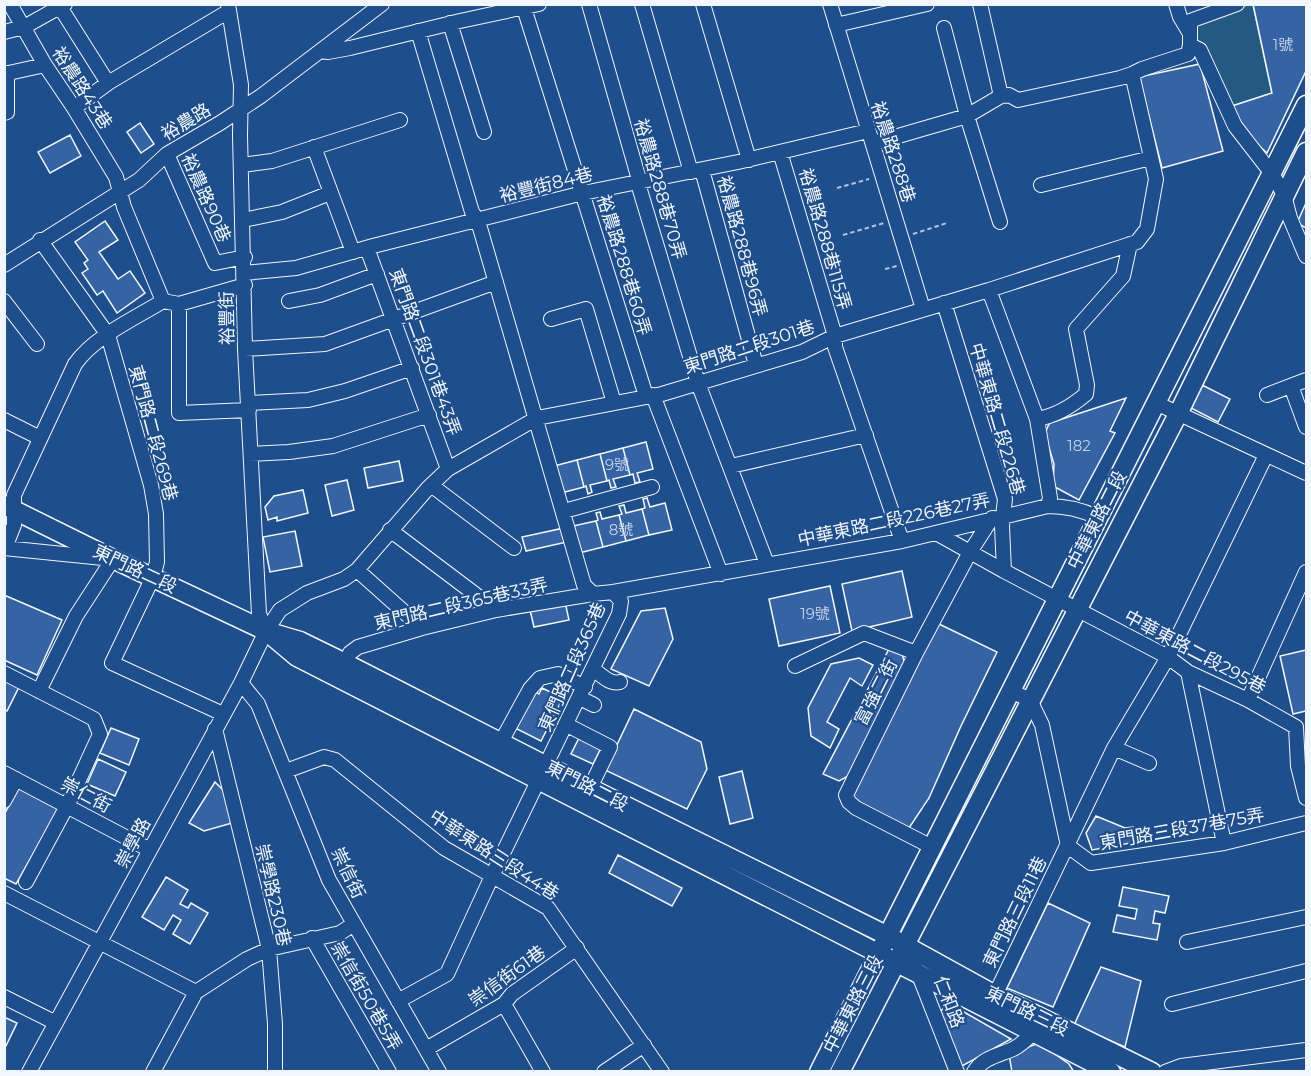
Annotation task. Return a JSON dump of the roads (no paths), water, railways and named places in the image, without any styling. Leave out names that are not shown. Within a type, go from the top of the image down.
[{"type":"main road","name":"中華東路二段","points":[[884,944],[1306,105]]},
{"type":"main road","name":"中華東路二段","points":[[901,954],[1178,414],[1306,152]]},
{"type":"main road","name":"東門路二段","points":[[9,507],[266,631],[300,640],[501,742],[543,774],[590,788],[901,954]]},
{"type":"main road","name":"東門路二段","points":[[266,631],[297,657],[543,774],[884,944]]},
{"type":"main road","name":"中華東路三段","points":[[819,1071],[884,944]]},
{"type":"main road","name":"東門路三段","points":[[901,954],[919,975],[1033,1033],[1090,1066],[1111,1071]]},
{"type":"main road","name":"東門路三段","points":[[901,954],[995,995],[1152,1071]]},
{"type":"main road","name":"中華東路三段","points":[[840,1071],[901,954]]},
{"type":"street","name":"裕農路43巷","points":[[10,4],[45,65],[116,177],[119,192],[163,302]]},
{"type":"street","name":"裕農路","points":[[4,265],[40,240],[139,180],[167,154],[241,109],[382,4]]},
{"type":"street","points":[[320,51],[350,48],[539,4]]},
{"type":"street","name":"裕農路288巷70弄","points":[[590,4],[640,183],[640,190],[698,383],[767,564]]},
{"type":"street","name":"裕農路288巷96弄","points":[[642,4],[697,171],[756,366]]},
{"type":"street","points":[[703,4],[749,160]]},
{"type":"street","name":"裕農路288巷","points":[[830,4],[923,309]]},
{"type":"street","points":[[836,26],[927,4]]},
{"type":"street","points":[[980,4],[1001,96],[1009,95],[1018,100],[1132,74],[1188,54],[1190,21],[1235,5]]},
{"type":"street","points":[[1176,4],[1190,38],[1200,50],[1235,126],[1273,174],[1284,195],[1290,218],[1306,256]]},
{"type":"street","points":[[4,32],[24,27],[62,6],[108,83]]},
{"type":"street","points":[[74,108],[108,83],[229,8]]},
{"type":"street","name":"裕豐街","points":[[229,8],[241,85],[245,349],[259,614],[266,631]]},
{"type":"street","name":"裕農路288巷60弄","points":[[525,8],[584,193],[585,203],[650,395],[721,574]]},
{"type":"street","points":[[450,23],[484,132]]},
{"type":"street","points":[[944,28],[967,116],[1000,222]]},
{"type":"street","name":"東們路二段365巷","points":[[398,1001],[447,974],[492,876],[583,692],[597,672],[620,614],[621,601],[613,591],[593,594],[584,585],[478,220],[472,212],[418,32]]},
{"type":"street","points":[[4,113],[7,112],[5,73],[45,65]]},
{"type":"street","points":[[1037,419],[1049,417],[1086,394],[1087,385],[1076,329],[1123,276],[1130,244],[1137,242],[1147,229],[1156,179],[1132,74]]},
{"type":"street","name":"裕豐街84巷","points":[[179,304],[244,279],[296,268],[584,193],[967,116],[981,110],[1001,96]]},
{"type":"street","points":[[242,165],[273,161],[400,120]]},
{"type":"street","points":[[314,147],[353,252]]},
{"type":"street","name":"裕農路288巷115弄","points":[[780,152],[835,336],[835,347],[902,541]]},
{"type":"street","name":"裕農路90巷","points":[[167,154],[215,263],[245,257]]},
{"type":"street","points":[[1041,185],[1151,158]]},
{"type":"street","points":[[243,220],[282,212],[330,193]]},
{"type":"street","name":"東門路二段269巷","points":[[40,240],[108,335],[151,485],[156,514],[157,562],[153,577],[112,663],[223,714]]},
{"type":"street","name":"東門路二段301巷","points":[[266,631],[280,610],[307,593],[344,579],[357,570],[390,530],[448,469],[537,418],[650,395],[756,366],[802,352],[835,336],[990,290],[1130,244]]},
{"type":"street","name":"東門路二段301巷43弄","points":[[367,248],[395,319],[448,469]]},
{"type":"street","points":[[289,301],[320,295],[377,274]]},
{"type":"street","points":[[245,349],[325,344],[496,282]]},
{"type":"street","points":[[990,290],[1037,419],[1050,498],[1048,506]]},
{"type":"street","points":[[4,301],[37,344]]},
{"type":"street","points":[[4,542],[8,540],[14,525],[9,507],[75,364],[82,354],[108,335],[163,302],[179,304],[179,413],[308,400],[345,391],[412,368]]},
{"type":"street","name":"中華東路二段226巷","points":[[944,303],[1005,500],[998,517],[1004,571]]},
{"type":"street","points":[[551,320],[586,309],[614,403]]},
{"type":"street","points":[[1267,395],[1306,380]]},
{"type":"street","points":[[1291,386],[1306,427]]},
{"type":"street","points":[[1156,403],[1306,473]]},
{"type":"street","points":[[251,454],[333,446],[429,414]]},
{"type":"street","points":[[4,420],[40,438]]},
{"type":"street","points":[[731,466],[866,435]]},
{"type":"street","name":"東門路三段11巷","points":[[995,995],[1114,748],[1168,657],[1266,454]]},
{"type":"street","points":[[431,485],[514,548]]},
{"type":"street","points":[[564,511],[652,487]]},
{"type":"street","name":"中華東路二段226巷27弄","points":[[613,591],[902,541],[1048,506],[1061,506],[1097,517]]},
{"type":"street","name":"富強二街","points":[[932,847],[856,808],[849,802],[846,795],[916,653],[970,552],[998,517]]},
{"type":"street","points":[[390,530],[496,610]]},
{"type":"street","points":[[936,533],[1077,610]]},
{"type":"street","points":[[4,548],[113,559],[76,616],[39,691]]},
{"type":"street","points":[[357,570],[423,628]]},
{"type":"street","points":[[1248,700],[1302,592],[1306,572]]},
{"type":"street","name":"東門路二段365巷33弄","points":[[345,663],[350,653],[358,647],[423,628],[496,610],[593,594]]},
{"type":"street","name":"中華東路二段295巷","points":[[1077,610],[1168,657],[1188,672],[1301,726],[1298,766],[1306,798]]},
{"type":"street","name":"崇學路","points":[[29,1071],[241,683],[266,631]]},
{"type":"street","points":[[795,666],[864,633],[916,653]]},
{"type":"street","points":[[1188,672],[1224,843]]},
{"type":"street","points":[[4,673],[94,719],[100,734],[67,806],[26,882]]},
{"type":"street","points":[[501,742],[530,689],[540,678],[558,674],[583,692],[594,705]]},
{"type":"street","name":"崇信街","points":[[241,683],[258,704],[329,880],[439,1071]]},
{"type":"street","points":[[1011,691],[1030,700]]},
{"type":"street","name":"東門路三段11巷","points":[[1030,700],[1042,725],[1068,846]]},
{"type":"street","points":[[567,725],[610,747],[590,788]]},
{"type":"street","name":"崇學路230巷","points":[[215,729],[269,949],[275,1024],[275,1071]]},
{"type":"street","points":[[1114,748],[1149,763]]},
{"type":"street","name":"中華東路三段44巷","points":[[286,771],[324,757],[335,760],[444,848],[548,908],[662,1071]]},
{"type":"street","points":[[4,801],[10,776]]},
{"type":"street","name":"崇仁街","points":[[10,776],[150,850]]},
{"type":"street","name":"東門路三段37巷75弄","points":[[1068,846],[1091,863],[1224,843],[1306,823]]},
{"type":"street","points":[[4,892],[196,992]]},
{"type":"street","points":[[1187,942],[1306,917]]},
{"type":"street","points":[[153,1071],[196,992],[247,959],[269,949],[340,933],[354,924]]},
{"type":"street","name":"崇信街50巷5弄","points":[[312,938],[389,1071]]},
{"type":"street","name":"崇信街61巷","points":[[426,1049],[504,1004],[512,994],[577,948]]},
{"type":"street","points":[[1172,1004],[1306,971]]},
{"type":"street","name":"仁和路","points":[[919,975],[957,1071]]},
{"type":"street","points":[[4,997],[56,1023]]},
{"type":"street","points":[[504,1004],[543,1071]]},
{"type":"street","points":[[974,1071],[987,1059],[1014,1048],[1033,1033]]},
{"type":"street","points":[[604,1071],[644,1045]]},
{"type":"street","points":[[1165,1071],[1181,1066],[1306,1050]]}]
